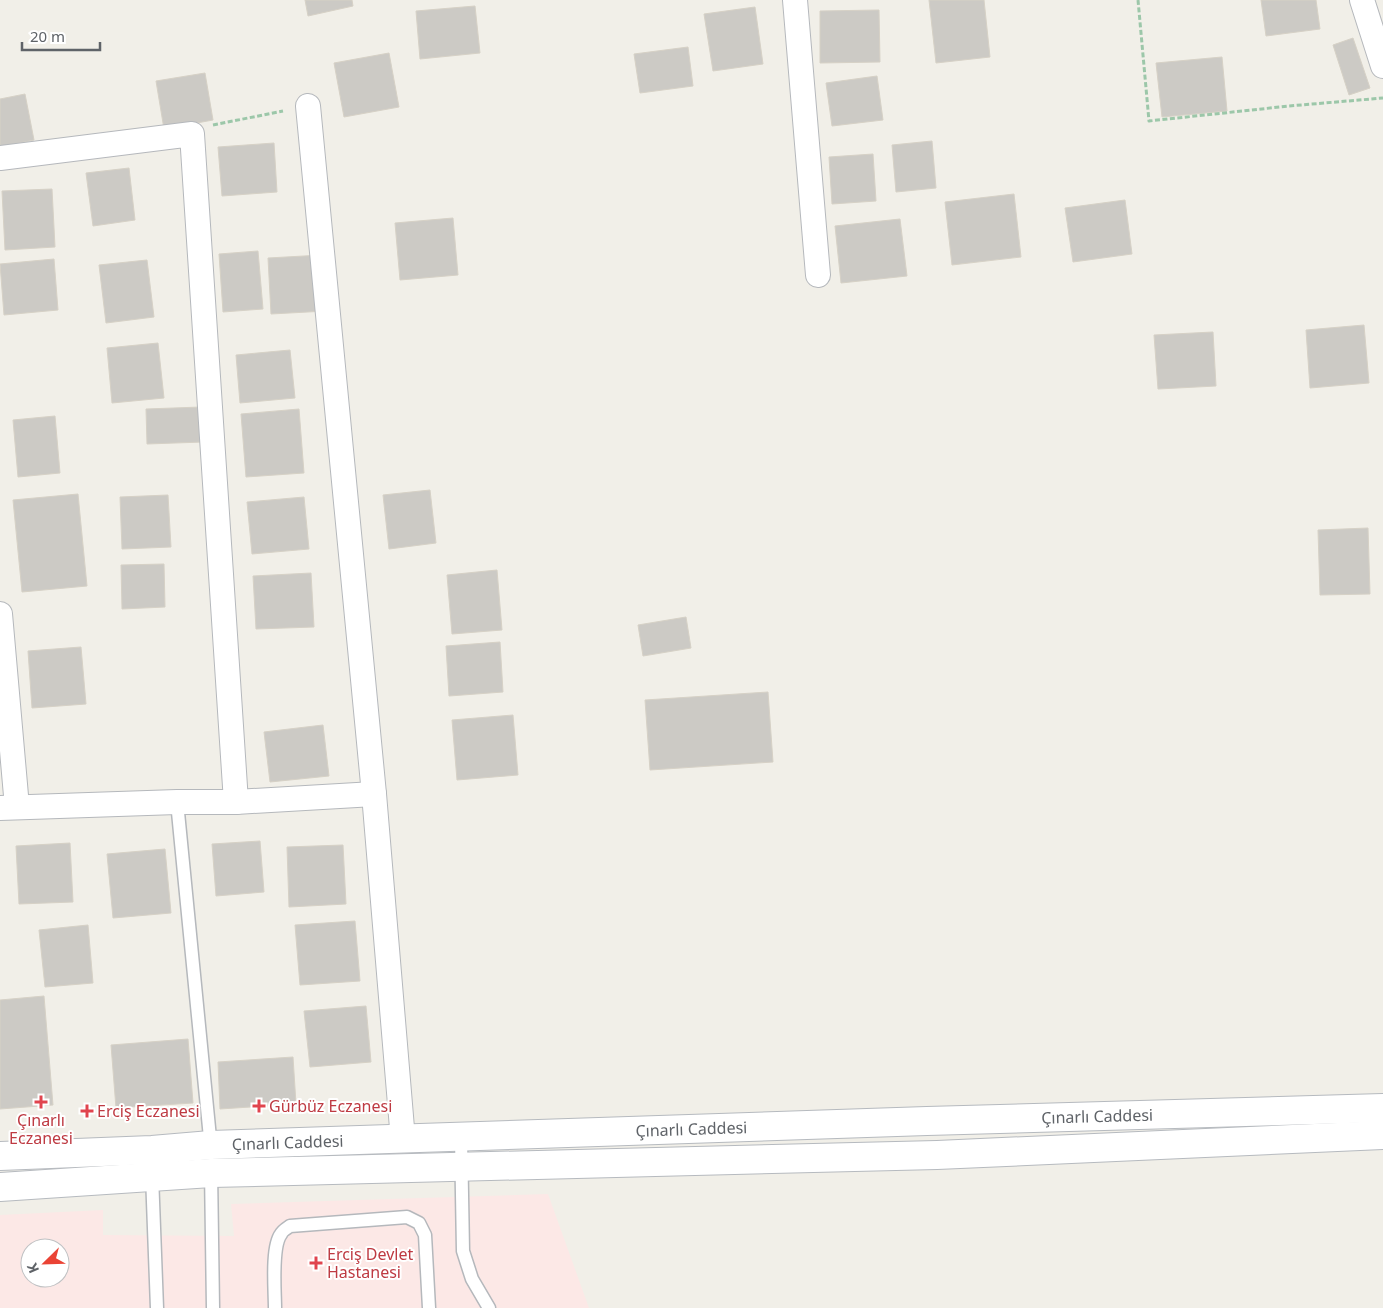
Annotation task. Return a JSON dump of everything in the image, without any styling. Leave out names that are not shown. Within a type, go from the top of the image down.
[{"type":"street","points":[[795,0],[818,275]]},
{"type":"street","points":[[1362,0],[1383,66]]},
{"type":"street","points":[[308,106],[374,794],[402,1140]]},
{"type":"street","points":[[0,158],[192,134],[236,802]]},
{"type":"street","points":[[0,614],[9,808],[177,802],[236,802],[374,794]]},
{"type":"street","name":"Çınarlı Caddesi","points":[[0,1156],[152,1150],[211,1145],[1383,1108]]},
{"type":"street","points":[[0,1187],[210,1173],[937,1155],[1383,1136]]},
{"type":"lane","points":[[177,802],[211,1145],[213,1308]]},
{"type":"lane","points":[[461,1138],[462,1251],[472,1279],[489,1308]]},
{"type":"lane","points":[[152,1150],[157,1308]]},
{"type":"lane","points":[[275,1308],[274,1263],[276,1247],[280,1234],[290,1226],[407,1217],[419,1223],[425,1235],[430,1308]]},
{"type":"path","points":[[1138,0],[1149,122],[1289,106],[1383,98]]},
{"type":"path","points":[[192,134],[210,126],[308,106]]},
{"type":"shaded area","name":"Erciş Devlet Hastanesi","points":[[548,1194],[589,1308],[0,1308],[0,1215],[103,1210],[103,1235],[234,1236],[231,1204]]},
{"type":"building","points":[[305,0],[352,0],[353,6],[308,16]]},
{"type":"building","points":[[929,0],[984,0],[990,57],[936,63]]},
{"type":"building","points":[[1261,0],[1316,0],[1320,29],[1266,36]]},
{"type":"building","points":[[475,6],[480,53],[420,59],[416,11]]},
{"type":"building","points":[[755,7],[763,64],[713,71],[704,14]]},
{"type":"building","points":[[879,10],[880,62],[820,63],[820,11]]},
{"type":"building","points":[[1353,38],[1370,88],[1349,95],[1333,45]]},
{"type":"building","points":[[688,47],[693,86],[640,93],[634,54]]},
{"type":"building","points":[[389,53],[399,107],[344,117],[334,63]]},
{"type":"building","points":[[1222,57],[1227,111],[1162,117],[1156,63]]},
{"type":"building","points":[[205,73],[213,120],[164,129],[156,81]]},
{"type":"building","points":[[877,76],[883,120],[832,126],[826,83]]},
{"type":"building","points":[[25,94],[34,140],[0,147],[0,99]]},
{"type":"building","points":[[932,141],[936,188],[896,192],[892,145]]},
{"type":"building","points":[[274,143],[277,192],[222,196],[218,147]]},
{"type":"building","points":[[873,154],[876,201],[832,204],[829,157]]},
{"type":"building","points":[[129,168],[135,220],[93,226],[86,173]]},
{"type":"building","points":[[52,189],[55,247],[5,250],[2,191]]},
{"type":"building","points":[[1014,194],[1021,257],[952,265],[945,202]]},
{"type":"building","points":[[1125,200],[1132,254],[1073,262],[1065,208]]},
{"type":"building","points":[[453,218],[458,275],[400,280],[395,223]]},
{"type":"building","points":[[900,219],[907,276],[841,283],[835,226]]},
{"type":"building","points":[[258,251],[263,309],[223,312],[219,254]]},
{"type":"building","points":[[322,255],[326,311],[271,314],[268,258]]},
{"type":"building","points":[[54,259],[58,310],[4,315],[0,264]]},
{"type":"building","points":[[147,260],[154,317],[106,323],[99,265]]},
{"type":"building","points":[[1364,325],[1369,383],[1310,388],[1306,330]]},
{"type":"building","points":[[1213,332],[1216,386],[1158,389],[1154,335]]},
{"type":"building","points":[[158,343],[164,398],[112,403],[107,348]]},
{"type":"building","points":[[290,350],[295,398],[240,403],[236,355]]},
{"type":"building","points":[[201,407],[203,442],[147,444],[146,409]]},
{"type":"building","points":[[299,409],[304,473],[246,477],[241,414]]},
{"type":"building","points":[[55,416],[60,473],[18,477],[13,420]]},
{"type":"building","points":[[430,490],[436,543],[389,549],[383,495]]},
{"type":"building","points":[[78,494],[87,586],[22,592],[13,500]]},
{"type":"building","points":[[168,495],[171,547],[122,549],[120,497]]},
{"type":"building","points":[[304,497],[309,549],[252,554],[247,502]]},
{"type":"building","points":[[1368,528],[1370,594],[1320,595],[1318,530]]},
{"type":"building","points":[[164,564],[165,607],[122,609],[121,565]]},
{"type":"building","points":[[497,570],[502,630],[452,634],[447,575]]},
{"type":"building","points":[[311,573],[314,627],[256,629],[253,576]]},
{"type":"building","points":[[686,617],[691,648],[643,656],[638,625]]},
{"type":"building","points":[[500,642],[503,692],[449,696],[446,646]]},
{"type":"building","points":[[81,647],[86,704],[32,708],[28,651]]},
{"type":"building","points":[[768,692],[773,762],[650,770],[645,700]]},
{"type":"building","points":[[513,715],[518,775],[457,780],[452,720]]},
{"type":"building","points":[[323,725],[329,776],[270,782],[264,732]]},
{"type":"building","points":[[260,841],[264,892],[216,896],[212,844]]},
{"type":"building","points":[[70,843],[73,902],[19,904],[16,846]]},
{"type":"building","points":[[343,845],[346,904],[289,907],[287,847]]},
{"type":"building","points":[[165,849],[171,913],[113,918],[107,854]]},
{"type":"building","points":[[355,921],[360,981],[300,985],[295,925]]},
{"type":"building","points":[[88,925],[93,983],[45,987],[39,930]]},
{"type":"building","points":[[44,996],[53,1105],[0,1109],[0,1000]]},
{"type":"building","points":[[366,1006],[371,1062],[310,1067],[304,1011]]},
{"type":"building","points":[[188,1039],[193,1103],[116,1108],[111,1045]]},
{"type":"building","points":[[293,1057],[296,1104],[220,1109],[218,1062]]},
{"type":"place","name":"Çınarlı Eczanesi","points":[[41,1102]]},
{"type":"place","name":"Gürbüz Eczanesi","points":[[259,1106]]},
{"type":"place","name":"Erciş Eczanesi","points":[[87,1111]]},
{"type":"place","name":"Erciş Devlet Hastanesi","points":[[316,1263]]}]
